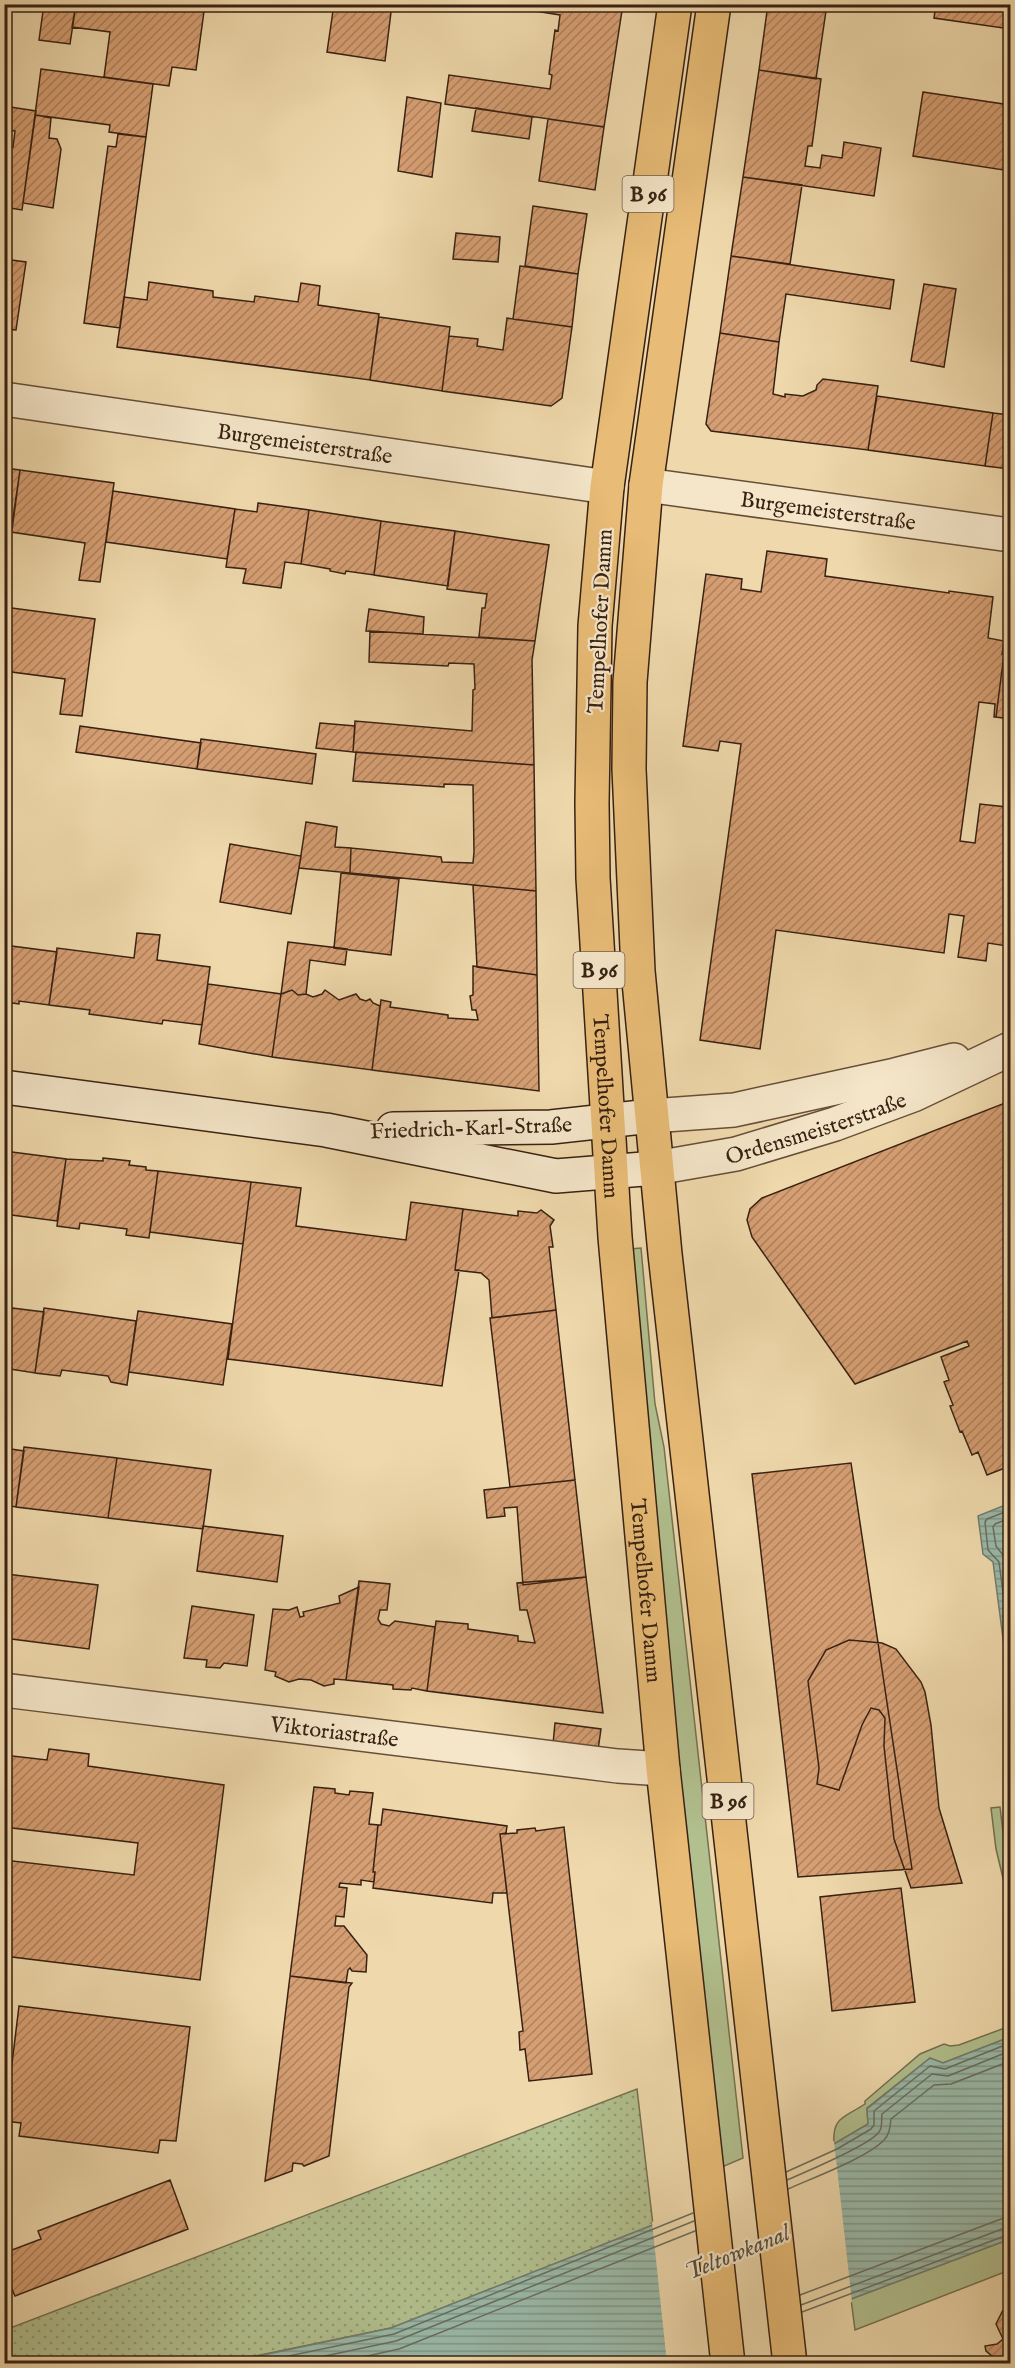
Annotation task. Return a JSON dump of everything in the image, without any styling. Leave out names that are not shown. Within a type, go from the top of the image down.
[{"type":"main road","name":"Tempelhofer Damm","points":[[675,4],[608,486],[596,627],[592,803],[593,878],[611,1172],[663,1769],[728,2364]]},
{"type":"main road","name":"Tempelhofer Damm","points":[[714,4],[646,485],[630,681],[629,769],[638,971],[656,1168],[790,2364]]},
{"type":"street","name":"Burgemeisterstraße","points":[[4,399],[608,486]]},
{"type":"street","name":"Burgemeisterstraße","points":[[646,485],[1011,535]]},
{"type":"street","name":"Ordensmeisterstraße","points":[[651,1116],[734,1110],[1011,1047]]},
{"type":"street","name":"Ordensmeisterstraße","points":[[611,1172],[656,1168],[736,1154],[835,1124],[913,1095],[1011,1047]]},
{"type":"street","name":"Friedrich-Karl-Straße","points":[[4,1086],[326,1130],[556,1176],[611,1172]]},
{"type":"street","name":"Friedrich-Karl-Straße","points":[[326,1130],[551,1127],[651,1116]]},
{"type":"street","name":"Viktoriastraße","points":[[4,1690],[618,1767],[663,1769]]},
{"type":"green space","points":[[641,1248],[655,1404],[664,1447],[743,2158],[722,2167],[682,1808],[630,1249]]},
{"type":"green space","points":[[1000,1807],[1004,1840],[1010,1840],[1010,1907],[996,1849],[991,1808]]},
{"type":"green space","points":[[1010,2026],[1010,2037],[943,2063],[930,2058],[867,2108],[868,2124],[834,2144],[837,2123],[865,2104],[865,2101],[920,2054],[944,2044],[959,2045]]},
{"type":"green space","points":[[637,2089],[653,2225],[391,2328],[221,2363],[5,2364],[5,2330]]},
{"type":"green space","points":[[1010,2239],[1010,2270],[855,2330],[851,2299]]},
{"type":"water","points":[[1010,1503],[1010,1692],[993,1562],[983,1554],[978,1516]]},
{"type":"water","name":"Teltowkanal","points":[[1010,2037],[1010,2239],[690,2363],[221,2364],[391,2328],[653,2225],[834,2144],[868,2124],[867,2109],[930,2058],[943,2063]]},
{"type":"pier","points":[[834,2141],[852,2302],[698,2364],[667,2363],[652,2222]]},
{"type":"building","points":[[44,4],[76,4],[70,44],[39,40]]},
{"type":"building","points":[[76,4],[205,4],[196,70],[172,67],[169,86],[104,77],[110,32],[72,27]]},
{"type":"building","points":[[334,4],[392,4],[385,61],[327,52]]},
{"type":"building","points":[[491,4],[623,4],[604,127],[445,104],[449,75],[550,89],[552,75],[549,74],[555,30],[558,31],[560,15]]},
{"type":"building","points":[[768,4],[827,4],[816,79],[759,70]]},
{"type":"building","points":[[905,4],[936,4],[936,9]]},
{"type":"building","points":[[936,4],[1010,4],[1010,29],[934,18]]},
{"type":"building","points":[[41,69],[153,84],[146,137],[109,132],[110,125],[35,115]]},
{"type":"building","points":[[759,70],[821,79],[812,146],[808,146],[805,166],[820,168],[822,155],[842,158],[844,142],[881,148],[874,196],[743,177]]},
{"type":"building","points":[[923,92],[1010,105],[1010,171],[913,156]]},
{"type":"building","points":[[407,97],[441,103],[432,177],[398,171]]},
{"type":"building","points":[[10,107],[36,111],[22,210],[4,207],[4,145],[13,147],[15,131],[7,130]]},
{"type":"building","points":[[476,108],[532,117],[529,139],[472,131]]},
{"type":"building","points":[[35,115],[51,118],[49,138],[57,139],[61,149],[53,208],[23,203]]},
{"type":"building","points":[[548,119],[604,127],[595,190],[539,181]]},
{"type":"building","points":[[118,134],[146,137],[120,328],[84,323],[108,146],[116,147]]},
{"type":"building","points":[[743,177],[802,185],[790,264],[731,256]]},
{"type":"building","points":[[533,206],[587,214],[578,274],[525,266]]},
{"type":"building","points":[[456,233],[500,237],[498,262],[453,259]]},
{"type":"building","points":[[731,256],[894,280],[890,309],[786,294],[779,342],[720,333]]},
{"type":"building","points":[[4,259],[26,262],[16,330],[4,329]]},
{"type":"building","points":[[520,266],[578,274],[572,327],[513,319]]},
{"type":"building","points":[[149,282],[213,291],[213,297],[254,302],[255,296],[298,302],[301,283],[320,286],[318,305],[379,314],[370,380],[117,347],[124,297],[147,300]]},
{"type":"building","points":[[924,284],[956,289],[944,367],[911,361]]},
{"type":"building","points":[[1010,297],[1010,320],[1007,319]]},
{"type":"building","points":[[379,317],[450,327],[442,391],[370,380]]},
{"type":"building","points":[[507,318],[572,327],[562,398],[551,406],[442,391],[449,336],[478,339],[477,346],[503,350]]},
{"type":"building","points":[[720,333],[779,342],[773,394],[785,397],[785,394],[803,396],[816,390],[817,385],[823,379],[878,386],[868,450],[711,431],[706,424]]},
{"type":"building","points":[[877,396],[993,413],[985,466],[868,450]]},
{"type":"building","points":[[993,413],[1010,415],[1010,469],[985,466]]},
{"type":"building","points":[[4,468],[20,470],[12,530],[4,529]]},
{"type":"building","points":[[20,470],[114,483],[100,582],[79,580],[85,543],[11,532]]},
{"type":"building","points":[[113,491],[235,509],[227,559],[106,542]]},
{"type":"building","points":[[258,503],[309,510],[301,564],[285,562],[281,588],[243,583],[246,569],[226,567],[235,509],[257,512]]},
{"type":"building","points":[[309,510],[381,521],[374,575],[346,571],[345,574],[301,564]]},
{"type":"building","points":[[381,521],[455,531],[448,586],[374,575]]},
{"type":"building","points":[[455,531],[549,545],[535,641],[479,637],[482,608],[485,608],[487,594],[447,589]]},
{"type":"building","points":[[767,551],[827,559],[825,576],[993,597],[988,638],[1004,641],[996,717],[994,717],[995,704],[979,702],[960,841],[975,843],[980,804],[1007,807],[1004,826],[1010,827],[1010,922],[1007,946],[988,943],[986,961],[958,957],[964,916],[949,914],[944,953],[776,930],[760,1049],[700,1040],[741,744],[720,741],[718,751],[683,746],[706,574],[742,579],[741,589],[761,592]]},
{"type":"building","points":[[4,607],[95,619],[82,716],[60,714],[65,679],[4,671]]},
{"type":"building","points":[[369,609],[424,617],[423,634],[366,631]]},
{"type":"building","points":[[370,631],[535,641],[532,660],[534,765],[353,752],[355,721],[472,731],[474,664],[449,663],[448,666],[369,662]]},
{"type":"building","points":[[1004,654],[1010,655],[1010,719],[996,717]]},
{"type":"building","points":[[320,723],[355,726],[353,752],[316,748]]},
{"type":"building","points":[[80,726],[201,743],[197,769],[76,752]]},
{"type":"building","points":[[201,739],[316,754],[312,784],[197,769]]},
{"type":"building","points":[[356,752],[534,765],[536,891],[350,873],[351,848],[441,857],[442,862],[473,863],[474,852],[473,785],[444,784],[444,787],[353,781]]},
{"type":"building","points":[[306,822],[337,827],[335,847],[351,848],[350,873],[299,868]]},
{"type":"building","points":[[230,844],[301,856],[291,914],[220,902]]},
{"type":"building","points":[[341,873],[399,879],[391,955],[334,948]]},
{"type":"building","points":[[473,885],[536,891],[537,975],[477,967]]},
{"type":"building","points":[[137,933],[160,935],[157,960],[210,967],[202,1025],[163,1020],[162,1024],[89,1014],[90,1010],[49,1005],[57,948],[134,958]]},
{"type":"building","points":[[288,942],[347,949],[345,965],[310,960],[306,994],[298,995],[292,990],[281,994]]},
{"type":"building","points":[[4,945],[57,952],[49,1005],[19,1001],[19,1004],[4,1002]]},
{"type":"building","points":[[473,966],[537,975],[539,1091],[372,1070],[381,1000],[391,1002],[390,1007],[448,1015],[448,1018],[478,1020],[476,1010],[472,1010],[470,996],[473,995]]},
{"type":"building","points":[[208,984],[281,994],[272,1057],[199,1044]]},
{"type":"building","points":[[292,990],[298,995],[306,994],[313,997],[322,994],[325,990],[339,1000],[356,994],[360,999],[366,1001],[370,999],[380,1006],[372,1070],[272,1057],[281,994]]},
{"type":"building","points":[[1010,1101],[1010,1466],[987,1475],[978,1452],[972,1455],[962,1431],[960,1432],[944,1382],[949,1380],[941,1357],[969,1346],[967,1341],[855,1384],[752,1237],[747,1220],[750,1209],[762,1198]]},
{"type":"building","points":[[4,1151],[66,1159],[57,1221],[4,1214]]},
{"type":"building","points":[[103,1158],[130,1161],[129,1165],[158,1171],[149,1238],[126,1235],[127,1229],[80,1223],[79,1229],[57,1226],[66,1159],[103,1161]]},
{"type":"building","points":[[158,1171],[251,1182],[243,1244],[150,1232]]},
{"type":"building","points":[[251,1182],[301,1188],[296,1226],[406,1240],[411,1202],[463,1209],[455,1270],[459,1270],[442,1386],[228,1359]]},
{"type":"building","points":[[463,1209],[518,1216],[518,1211],[537,1213],[541,1210],[554,1220],[550,1226],[553,1247],[549,1247],[556,1310],[492,1318],[489,1280],[481,1273],[455,1270]]},
{"type":"building","points":[[4,1307],[44,1312],[35,1373],[4,1368]]},
{"type":"building","points":[[44,1308],[136,1321],[127,1385],[111,1382],[108,1376],[62,1370],[60,1376],[35,1373]]},
{"type":"building","points":[[556,1310],[575,1480],[510,1487],[490,1318]]},
{"type":"building","points":[[138,1311],[232,1324],[223,1385],[129,1372]]},
{"type":"building","points":[[24,1447],[117,1458],[108,1518],[16,1507]]},
{"type":"building","points":[[4,1448],[24,1451],[16,1507],[4,1505]]},
{"type":"building","points":[[117,1458],[211,1470],[203,1529],[108,1518]]},
{"type":"building","points":[[851,1463],[912,1869],[798,1877],[752,1474]]},
{"type":"building","points":[[575,1480],[586,1577],[523,1585],[517,1507],[504,1508],[505,1516],[487,1518],[484,1490]]},
{"type":"building","points":[[203,1526],[283,1536],[277,1582],[197,1571]]},
{"type":"building","points":[[6,1574],[98,1585],[89,1649],[4,1638]]},
{"type":"building","points":[[586,1577],[603,1713],[427,1691],[436,1621],[468,1624],[468,1629],[518,1636],[518,1641],[535,1643],[527,1610],[520,1610],[517,1583]]},
{"type":"building","points":[[359,1581],[390,1584],[387,1610],[380,1610],[378,1619],[381,1624],[389,1626],[395,1621],[435,1627],[427,1691],[412,1688],[411,1690],[393,1689],[393,1685],[346,1680]]},
{"type":"building","points":[[359,1587],[346,1680],[334,1679],[334,1684],[324,1686],[311,1680],[299,1679],[289,1682],[275,1676],[276,1672],[265,1670],[273,1609],[289,1610],[297,1607],[300,1617],[304,1616],[303,1612],[340,1603],[339,1596]]},
{"type":"building","points":[[192,1606],[254,1615],[247,1666],[224,1663],[220,1668],[206,1667],[207,1660],[184,1658]]},
{"type":"building","points":[[849,1640],[882,1643],[896,1649],[921,1682],[931,1725],[939,1808],[962,1883],[911,1888],[894,1839],[884,1746],[885,1718],[879,1710],[871,1708],[862,1725],[839,1790],[817,1784],[819,1768],[808,1681],[826,1650]]},
{"type":"building","points":[[555,1723],[601,1729],[598,1750],[553,1744]]},
{"type":"building","points":[[49,1749],[89,1754],[88,1766],[224,1785],[200,1980],[4,1956],[4,1860],[134,1875],[138,1843],[4,1827],[4,1755],[47,1760]]},
{"type":"building","points":[[314,1787],[335,1789],[335,1793],[349,1795],[350,1791],[373,1793],[369,1824],[378,1825],[374,1882],[361,1880],[361,1885],[340,1883],[339,1887],[347,1888],[344,1917],[336,1916],[335,1926],[344,1926],[367,1955],[366,1972],[352,1971],[350,1968],[346,1983],[290,1976]]},
{"type":"building","points":[[383,1809],[507,1826],[506,1833],[500,1834],[507,1893],[493,1893],[492,1903],[373,1888],[378,1825],[381,1825]]},
{"type":"building","points":[[564,1827],[592,2074],[529,2081],[525,2049],[520,2050],[519,2032],[523,2031],[500,1834],[517,1833],[517,1830],[535,1828],[536,1831]]},
{"type":"building","points":[[901,1888],[915,2002],[832,2011],[820,1897]]},
{"type":"building","points":[[290,1976],[352,1983],[349,1987],[329,2156],[304,2166],[293,2163],[292,2171],[265,2181]]},
{"type":"building","points":[[19,2006],[190,2027],[176,2141],[160,2140],[158,2153],[19,2136],[21,2123],[5,2121]]},
{"type":"building","points":[[170,2180],[188,2229],[15,2296],[4,2271],[4,2253],[41,2239],[38,2231]]},
{"type":"building","points":[[1003,2310],[1010,2310],[1010,2364],[998,2364],[991,2360],[992,2356],[986,2351],[985,2346],[997,2344],[1003,2339],[996,2324]]}]
